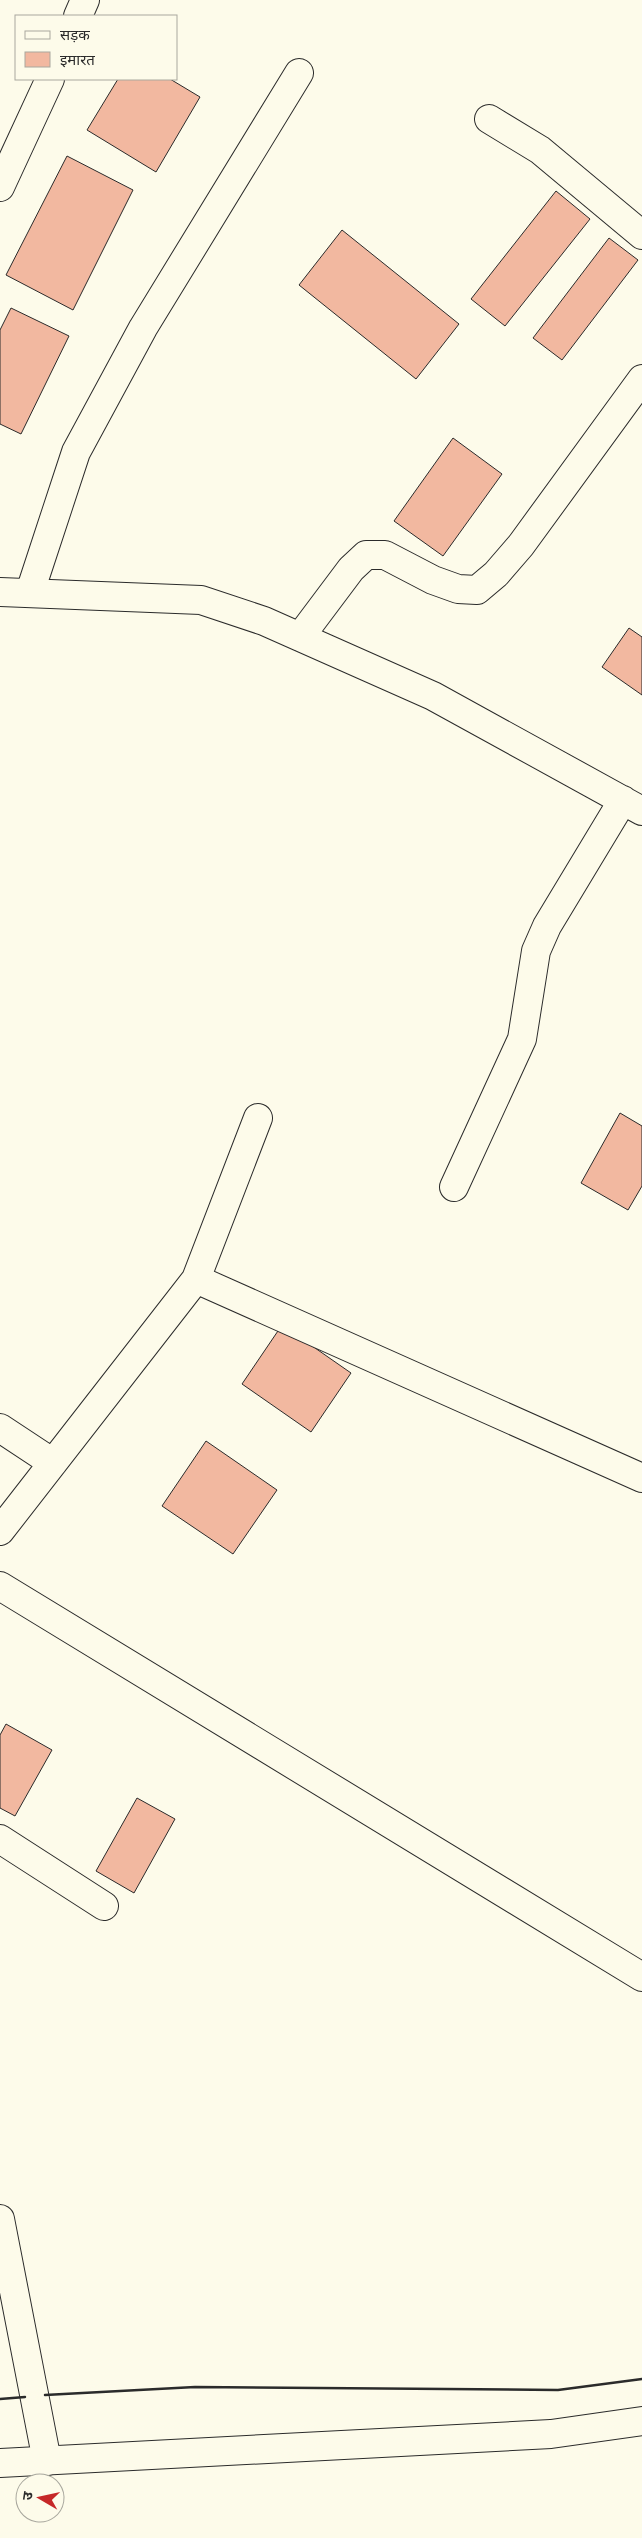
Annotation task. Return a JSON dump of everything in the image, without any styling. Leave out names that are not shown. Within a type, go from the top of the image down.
[{"type":"street","points":[[78,15],[85,0]]},
{"type":"street","points":[[30,592],[76,452],[143,328],[299,73]]},
{"type":"street","points":[[0,187],[9,149],[49,80]]},
{"type":"street","points":[[489,119],[540,150],[642,234]]},
{"type":"street","points":[[300,637],[351,569],[366,555],[385,555],[433,580],[458,589],[477,590],[496,574],[520,545],[642,379]]},
{"type":"street","points":[[0,592],[201,600],[264,621],[433,696],[633,806],[547,926],[536,952],[522,1039],[454,1187]]},
{"type":"street","points":[[0,1532],[196,1279],[258,1118]]},
{"type":"street","points":[[196,1279],[642,1478]]},
{"type":"street","points":[[0,1428],[53,1463]]},
{"type":"street","points":[[0,1586],[642,1977]]},
{"type":"street","points":[[0,1839],[104,1906]]},
{"type":"street","points":[[0,2219],[48,2461]]},
{"type":"street","points":[[0,2463],[551,2434],[642,2421]]},
{"type":"building","points":[[117,80],[172,80],[200,97],[156,172],[87,130]]},
{"type":"building","points":[[67,156],[133,190],[73,310],[6,275]]},
{"type":"building","points":[[556,191],[590,219],[505,326],[471,299]]},
{"type":"building","points":[[342,230],[459,324],[416,379],[299,285]]},
{"type":"building","points":[[609,238],[638,260],[562,360],[533,338]]},
{"type":"building","points":[[11,308],[69,336],[21,434],[0,424],[0,330]]},
{"type":"building","points":[[453,438],[502,474],[443,556],[394,521]]},
{"type":"building","points":[[629,628],[642,637],[642,695],[602,667]]},
{"type":"building","points":[[620,1113],[642,1126],[642,1186],[628,1210],[581,1183]]},
{"type":"building","points":[[282,1325],[351,1373],[311,1432],[242,1384]]},
{"type":"building","points":[[206,1441],[277,1490],[233,1554],[162,1506]]},
{"type":"building","points":[[6,1724],[52,1750],[15,1816],[0,1808],[0,1735]]},
{"type":"building","points":[[137,1798],[175,1819],[134,1893],[96,1871]]},
{"type":"wall","points":[[45,2395],[195,2387],[558,2390],[642,2379]]},
{"type":"wall","points":[[0,2399],[25,2397]]}]
